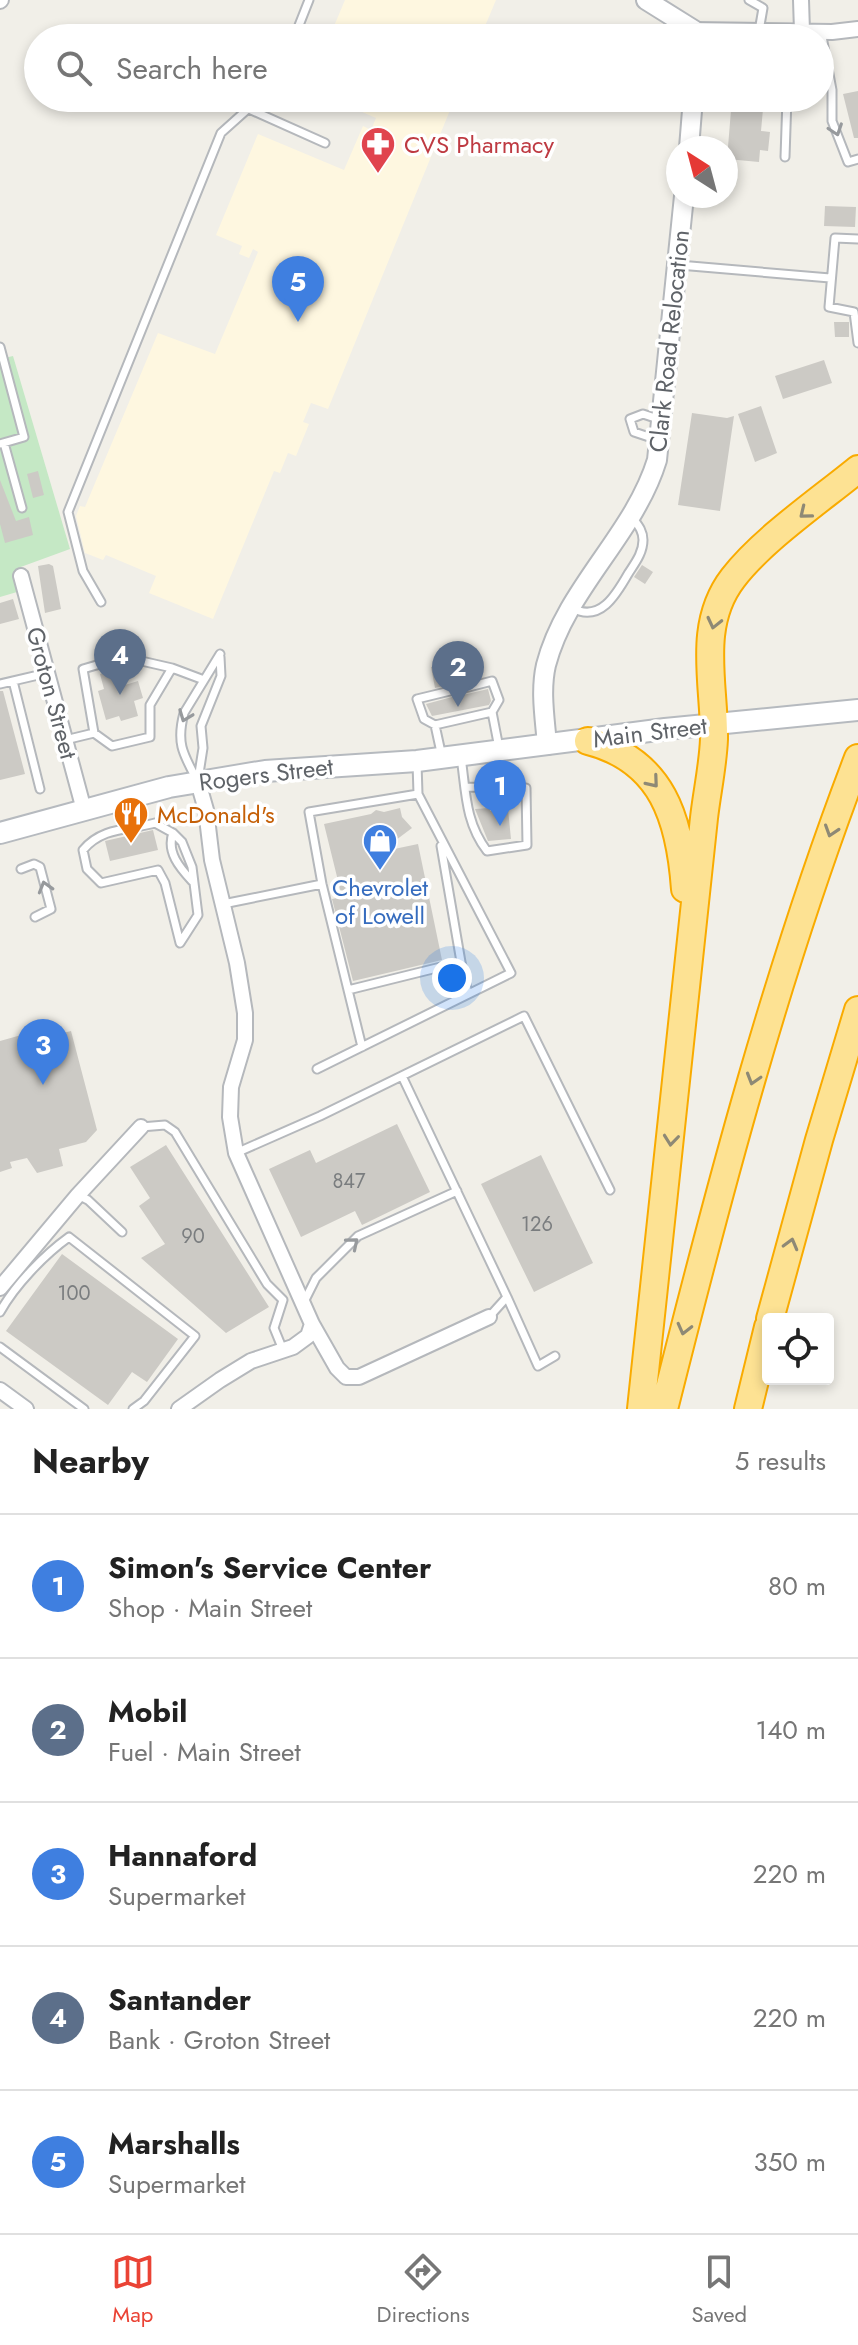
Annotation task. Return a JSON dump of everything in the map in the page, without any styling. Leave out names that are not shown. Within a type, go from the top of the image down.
[{"type":"highway","points":[[641,1409],[713,751],[709,664],[711,629],[731,580],[752,556],[858,469]]},
{"type":"highway","points":[[588,741],[631,760],[654,781],[669,805],[676,824],[683,867],[689,951]]},
{"type":"highway","points":[[664,1409],[747,1097],[836,815],[858,758]]},
{"type":"highway","points":[[772,1313],[858,1010]]},
{"type":"highway","points":[[748,1409],[762,1352]]},
{"type":"main road","name":"Main Street","points":[[451,756],[858,710]]},
{"type":"main road","name":"Rogers Street","points":[[0,833],[198,782],[305,767],[417,761],[451,756]]},
{"type":"street","points":[[646,0],[680,24]]},
{"type":"street","points":[[794,24],[801,0]]},
{"type":"street","points":[[834,30],[858,29]]},
{"type":"street","points":[[690,136],[692,112]]},
{"type":"street","name":"Clark Road Relocation","points":[[547,745],[543,696],[547,664],[571,607],[653,476],[662,432],[683,208]]},
{"type":"street","name":"Groton Street","points":[[21,576],[84,810]]},
{"type":"street","points":[[198,782],[245,1013],[245,1040],[231,1087],[230,1117],[236,1153],[312,1324],[337,1368],[346,1377],[359,1377],[489,1317]]},
{"type":"street","points":[[0,1288],[78,1195],[141,1127]]},
{"type":"street","points":[[179,1409],[251,1361],[293,1347],[308,1336],[312,1324]]},
{"type":"street","points":[[0,1390],[26,1409]]},
{"type":"lane","points":[[300,24],[309,0]]},
{"type":"lane","points":[[749,0],[763,8]]},
{"type":"lane","points":[[760,24],[763,8],[771,0]]},
{"type":"lane","points":[[101,602],[83,571],[68,512],[221,133],[246,112]]},
{"type":"lane","points":[[256,112],[325,143]]},
{"type":"lane","points":[[785,157],[787,112]]},
{"type":"lane","points":[[832,112],[832,121],[848,162],[858,159]]},
{"type":"lane","points":[[858,239],[835,238],[829,307],[854,312],[858,343]]},
{"type":"lane","points":[[679,265],[830,278]]},
{"type":"lane","points":[[0,347],[3,368],[24,437],[2,443],[22,508]]},
{"type":"lane","points":[[571,607],[581,613],[594,613],[605,608],[615,597],[640,554],[643,541],[641,530],[630,516]]},
{"type":"lane","points":[[220,654],[221,676],[201,726],[203,748],[198,782],[181,749],[180,734],[184,713],[220,654]]},
{"type":"lane","points":[[172,668],[150,705],[150,737],[112,746],[94,733],[83,669],[124,657],[172,668],[204,680]]},
{"type":"lane","points":[[0,684],[47,673]]},
{"type":"lane","points":[[13,681],[40,789]]},
{"type":"lane","points":[[461,689],[492,681],[499,700],[492,712],[499,750]]},
{"type":"lane","points":[[450,691],[417,699],[424,719],[435,725],[465,787],[474,833],[487,851],[527,845],[526,788],[465,787]]},
{"type":"lane","points":[[435,725],[492,712]]},
{"type":"lane","points":[[65,740],[94,733]]},
{"type":"lane","points":[[317,1069],[511,973],[418,794],[417,761]]},
{"type":"lane","points":[[362,1047],[322,884],[309,812],[418,794]]},
{"type":"lane","points":[[155,823],[182,842],[192,867],[192,881],[199,906],[198,915],[180,943],[165,883],[158,870],[101,883],[87,869],[83,850],[92,839],[106,832],[155,823]]},
{"type":"lane","points":[[173,833],[170,839],[174,860],[192,881]]},
{"type":"lane","points":[[439,836],[468,994]]},
{"type":"lane","points":[[21,869],[34,864],[40,867],[51,909],[35,917]]},
{"type":"lane","points":[[223,904],[322,884]]},
{"type":"lane","points":[[348,990],[461,962]]},
{"type":"lane","points":[[236,1153],[320,1116],[524,1016],[610,1190]]},
{"type":"lane","points":[[402,1076],[538,1366],[555,1356]]},
{"type":"lane","points":[[141,1127],[165,1125],[175,1132],[267,1284],[283,1300],[274,1328],[283,1350]]},
{"type":"lane","points":[[304,1302],[316,1278],[358,1236],[457,1191]]},
{"type":"lane","points":[[78,1195],[88,1200],[122,1232]]},
{"type":"lane","points":[[0,1312],[6,1301],[69,1237],[195,1336],[144,1401],[133,1409]]},
{"type":"lane","points":[[489,1317],[507,1297]]},
{"type":"lane","points":[[0,1347],[84,1409]]},
{"type":"shaded area","points":[[345,0],[496,0],[486,24],[335,24]]},
{"type":"shaded area","points":[[362,112],[449,112],[328,409],[311,403],[303,422],[309,424],[296,456],[288,453],[280,473],[274,471],[213,619],[149,593],[156,576],[106,555],[103,560],[85,553],[76,516],[80,506],[85,507],[158,333],[215,354],[258,252],[253,249],[249,258],[239,254],[242,246],[216,235],[258,134],[344,170],[363,126],[371,130],[376,118]]},
{"type":"green space","points":[[13,356],[70,549],[18,568],[17,592],[0,597],[0,359]]},
{"type":"building","points":[[858,91],[858,138],[854,138],[843,94]]},
{"type":"building","points":[[731,112],[763,112],[761,131],[770,132],[768,151],[760,150],[759,162],[738,160],[738,136],[729,136]]},
{"type":"building","points":[[825,206],[856,207],[855,227],[824,226]]},
{"type":"building","points":[[834,322],[849,322],[849,337],[835,337]]},
{"type":"building","points":[[824,360],[832,383],[783,399],[775,376]]},
{"type":"building","points":[[761,406],[777,453],[755,462],[738,414]]},
{"type":"building","points":[[692,413],[727,418],[734,416],[720,511],[678,505]]},
{"type":"building","points":[[38,471],[44,495],[33,498],[27,474]]},
{"type":"building","points":[[0,480],[16,521],[29,517],[33,535],[5,543],[0,524]]},
{"type":"building","points":[[642,565],[653,572],[645,584],[634,577]]},
{"type":"building","points":[[38,566],[53,566],[61,609],[45,613]]},
{"type":"building","points":[[13,599],[19,619],[0,624],[0,603]]},
{"type":"building","points":[[465,661],[469,680],[455,687],[435,688],[431,667]]},
{"type":"building","points":[[121,669],[125,685],[138,681],[143,698],[134,701],[138,716],[121,721],[119,716],[106,720],[98,691],[104,689],[100,674]]},
{"type":"building","points":[[488,689],[489,705],[432,716],[426,704],[456,693],[463,695]]},
{"type":"building","points":[[0,691],[3,691],[25,774],[0,780]]},
{"type":"building","name":"Chevrolet of Lowell","points":[[400,808],[402,817],[412,828],[380,852],[418,844],[442,960],[353,981],[332,899],[342,897],[324,824],[371,814],[376,810],[384,812]]},
{"type":"building","points":[[490,808],[490,811],[508,809],[511,839],[488,841],[475,809]]},
{"type":"building","name":"McDonald's","points":[[153,830],[158,850],[110,861],[105,841]]},
{"type":"building","points":[[71,1031],[97,1130],[86,1142],[59,1149],[63,1166],[37,1173],[27,1158],[10,1162],[12,1168],[0,1172],[0,1041],[32,1032],[35,1040]]},
{"type":"building","points":[[397,1124],[430,1192],[362,1225],[355,1211],[301,1237],[269,1169],[310,1150],[316,1163]]},
{"type":"building","points":[[166,1145],[269,1307],[226,1333],[141,1258],[165,1244],[139,1206],[150,1198],[130,1167]]},
{"type":"building","points":[[541,1155],[593,1263],[534,1292],[481,1184]]},
{"type":"building","points":[[62,1254],[178,1339],[147,1382],[132,1372],[108,1405],[6,1331]]},
{"type":"place","name":"CVS Pharmacy","points":[[378,175]]},
{"type":"place","name":"Marshalls","points":[[298,322]]},
{"type":"place","name":"Santander","points":[[120,695]]},
{"type":"place","name":"Mobil","points":[[458,707]]},
{"type":"place","name":"Simon's Service Center","points":[[500,826]]},
{"type":"place","name":"McDonald's","points":[[131,845]]},
{"type":"place","name":"Chevrolet of Lowell","points":[[380,872]]},
{"type":"place","name":"Hannaford","points":[[43,1085]]}]
